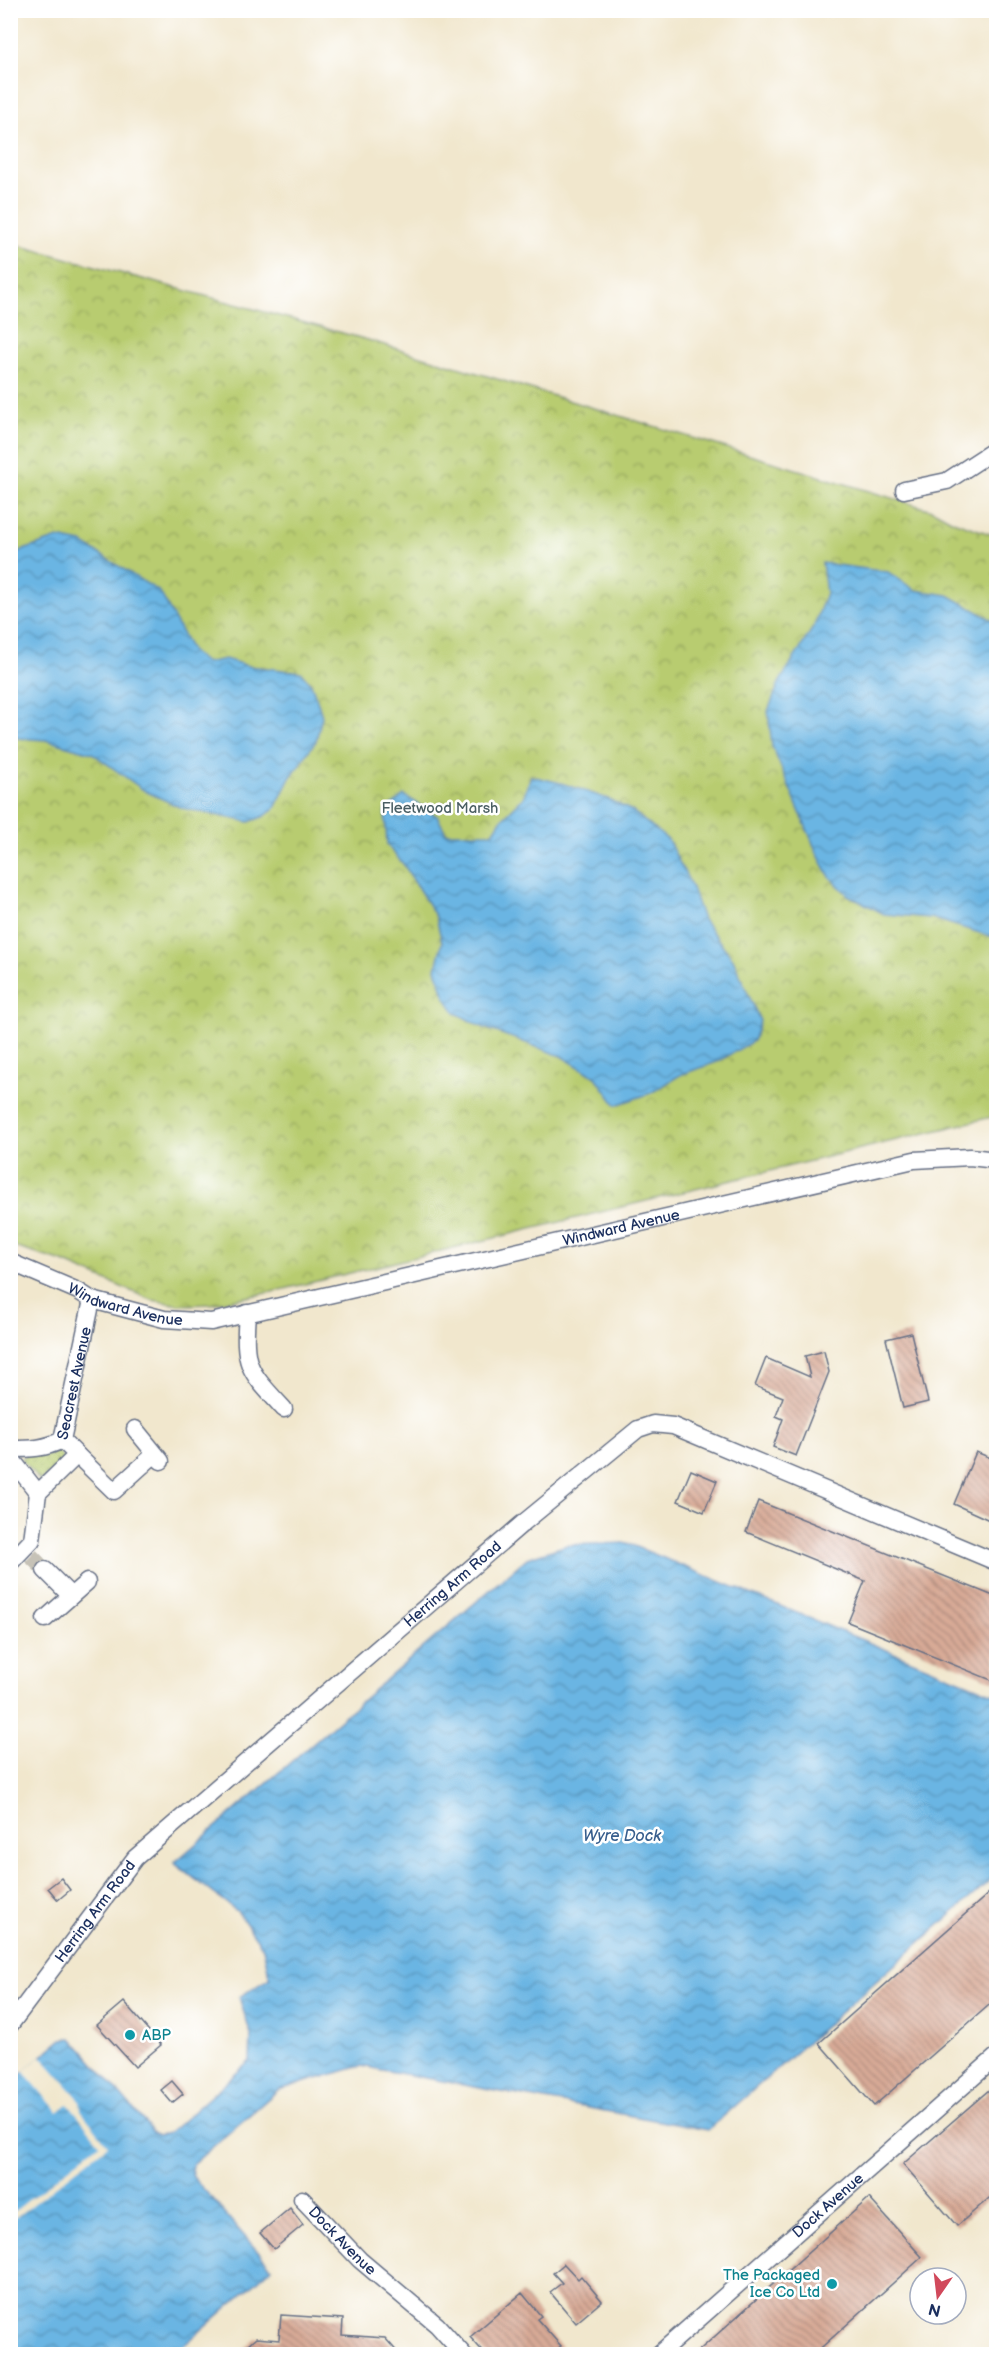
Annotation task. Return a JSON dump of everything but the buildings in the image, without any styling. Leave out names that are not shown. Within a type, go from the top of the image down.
[{"type":"street","points":[[904,490],[947,481],[996,449]]},
{"type":"street","name":"Windward Avenue","points":[[10,1262],[69,1286],[92,1300],[164,1319],[211,1322],[914,1160],[970,1157],[996,1160]]},
{"type":"street","name":"Seacrest Avenue","points":[[38,1492],[77,1455],[62,1440],[92,1300]]},
{"type":"street","points":[[247,1313],[244,1343],[248,1367],[284,1409]]},
{"type":"street","name":"Herring Arm Road","points":[[10,2025],[135,1858],[513,1532],[638,1429],[653,1424],[673,1426],[690,1432],[996,1562]]},
{"type":"street","points":[[77,1455],[114,1491],[158,1457],[135,1429]]},
{"type":"street","points":[[10,1449],[35,1449],[62,1440]]},
{"type":"street","points":[[10,1457],[38,1492],[32,1540],[28,1553],[10,1563]]},
{"type":"street","points":[[45,1570],[71,1596]]},
{"type":"street","points":[[45,1619],[87,1582]]},
{"type":"street","name":"Dock Avenue","points":[[659,2355],[996,2057]]},
{"type":"street","name":"Dock Avenue","points":[[302,2199],[360,2260],[437,2325],[463,2355]]},
{"type":"green space","name":"Fleetwood Marsh","points":[[10,243],[368,340],[935,511],[953,521],[996,536],[996,1116],[272,1292],[211,1304],[180,1305],[152,1300],[63,1262],[11,1246]]},
{"type":"green space","points":[[57,1450],[66,1461],[40,1481],[21,1459],[28,1454],[50,1455]]},
{"type":"water","points":[[58,538],[82,543],[160,592],[192,652],[206,663],[225,659],[248,666],[301,672],[311,684],[322,716],[316,741],[290,778],[275,808],[265,816],[249,822],[182,808],[145,791],[92,753],[46,740],[17,738],[11,731],[11,559],[18,552]]},
{"type":"water","points":[[822,563],[888,572],[915,590],[948,595],[996,622],[996,938],[931,918],[884,914],[848,895],[830,877],[817,853],[772,746],[768,711],[779,683],[814,626],[826,593]]},
{"type":"water","points":[[531,776],[561,783],[608,799],[632,811],[668,840],[691,885],[703,920],[733,959],[760,1021],[753,1041],[717,1062],[680,1075],[651,1093],[616,1105],[596,1077],[561,1056],[480,1026],[456,1013],[445,997],[436,969],[442,942],[436,917],[404,865],[387,845],[385,811],[404,795],[437,816],[446,833],[493,833],[501,820],[523,798]]},
{"type":"water","name":"Wyre Dock","points":[[627,1543],[996,1695],[996,1875],[708,2130],[361,2066],[278,2090],[193,2164],[191,2170],[193,2177],[272,2268],[174,2354],[11,2354],[10,2083],[62,2039],[72,2038],[158,2135],[169,2133],[250,2061],[251,2035],[239,1997],[270,1978],[263,1948],[238,1912],[174,1863],[527,1558],[567,1545]]},
{"type":"pier","points":[[41,2056],[80,2100],[81,2111],[108,2145],[11,2221],[11,2214],[100,2143],[68,2104],[58,2112],[23,2071]]},
{"type":"tunnel","points":[[31,1556],[45,1570]]},
{"type":"place","name":"ABP","points":[[130,2035]]},
{"type":"place","name":"The Packaged Ice Co Ltd","points":[[832,2284]]}]
